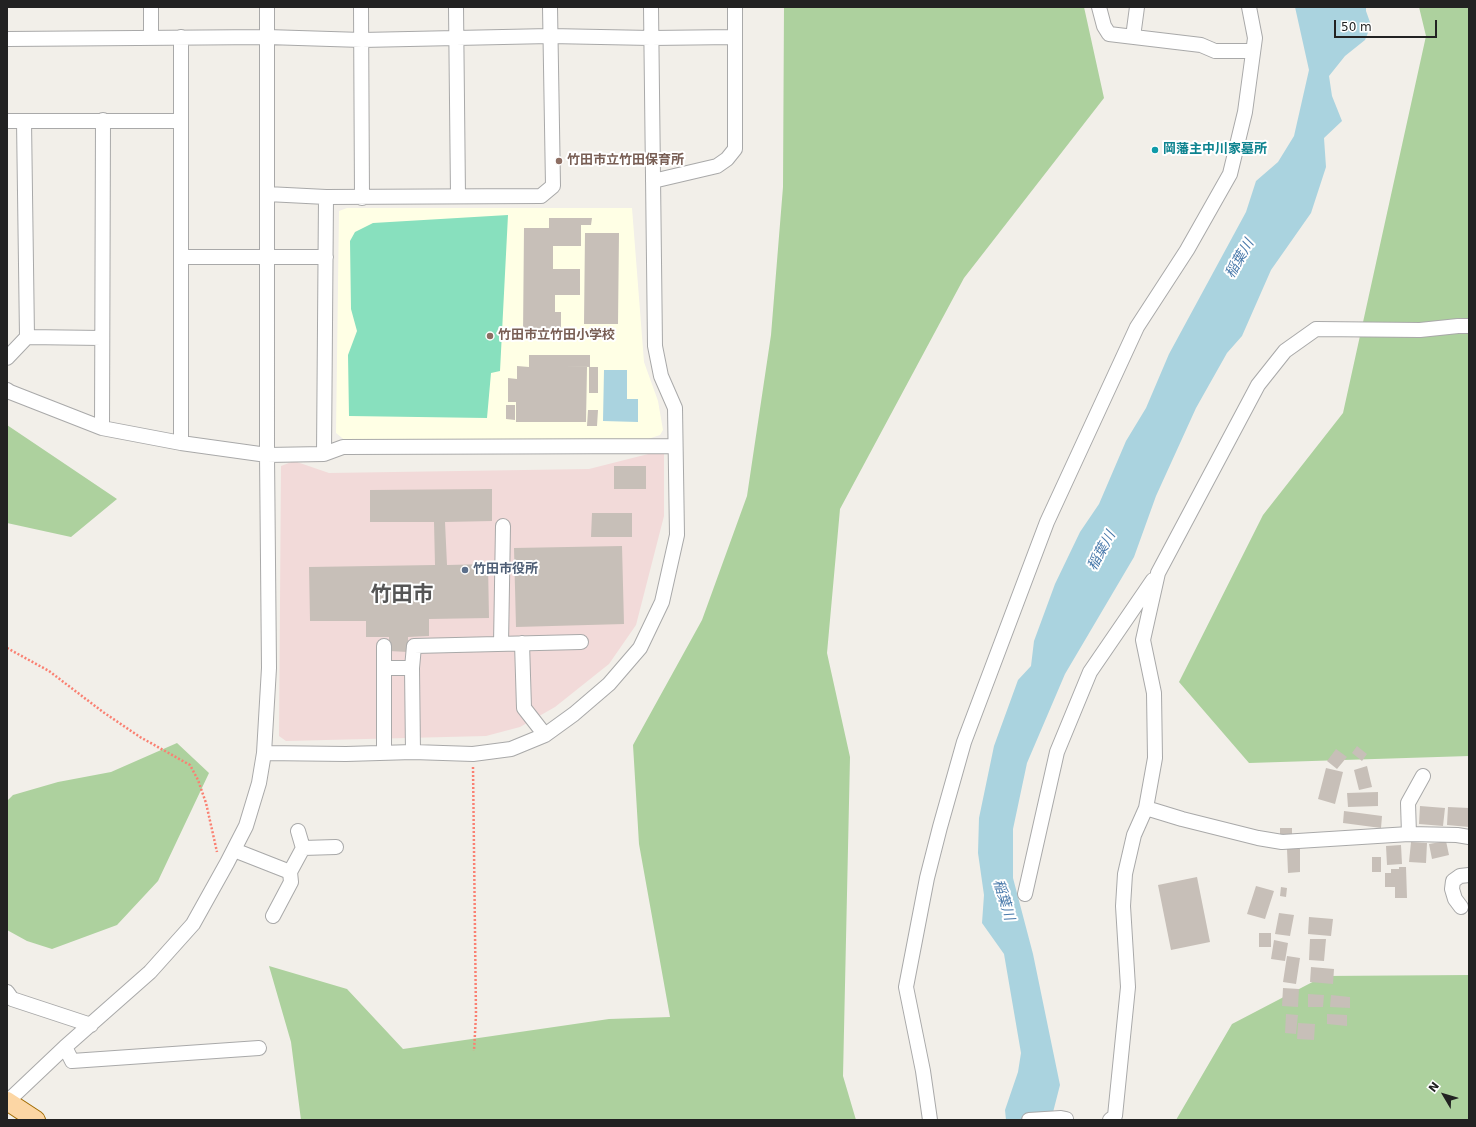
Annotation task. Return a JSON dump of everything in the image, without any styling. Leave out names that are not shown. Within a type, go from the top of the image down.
[{"type":"main road","points":[[8,1101],[36,1120]]},
{"type":"street","points":[[151,7],[151,38]]},
{"type":"street","points":[[8,1101],[65,1047],[150,972],[193,924],[246,826],[259,783],[264,753],[269,668],[267,455],[267,7]]},
{"type":"street","points":[[362,7],[362,198]]},
{"type":"street","points":[[456,7],[458,196]]},
{"type":"street","points":[[267,194],[362,198],[541,196],[553,186],[550,7]]},
{"type":"street","points":[[264,753],[346,754],[414,752],[473,754],[511,749],[545,735],[574,714],[609,684],[640,648],[662,602],[677,535],[675,408],[661,376],[655,346],[651,7]]},
{"type":"street","points":[[653,181],[717,166],[726,159],[735,148],[735,7]]},
{"type":"street","points":[[1099,7],[1104,26],[1109,34],[1201,45],[1215,51],[1253,51]]},
{"type":"street","points":[[1133,37],[1137,7]]},
{"type":"street","points":[[930,1120],[923,1071],[906,987],[927,878],[964,742],[1047,522],[1137,327],[1187,250],[1230,174],[1244,112],[1255,38],[1249,7]]},
{"type":"street","points":[[7,39],[267,37],[362,40],[550,36],[651,38],[735,37]]},
{"type":"street","points":[[181,37],[181,444]]},
{"type":"street","points":[[102,428],[103,120]]},
{"type":"street","points":[[7,121],[181,121]]},
{"type":"street","points":[[7,358],[27,337],[24,121]]},
{"type":"street","points":[[324,454],[326,197]]},
{"type":"street","points":[[181,257],[326,257]]},
{"type":"street","points":[[1025,894],[1057,752],[1090,672],[1158,573],[1258,385],[1285,351],[1316,329],[1420,330],[1469,326]]},
{"type":"street","points":[[27,337],[102,338]]},
{"type":"street","points":[[7,390],[102,428],[181,444],[267,455],[324,454],[342,447],[675,446]]},
{"type":"street","points":[[501,644],[503,526]]},
{"type":"street","points":[[1110,1120],[1115,1116],[1128,987],[1123,906],[1125,874],[1134,835],[1146,808],[1155,758],[1154,694],[1143,640],[1158,573]]},
{"type":"street","points":[[414,752],[412,668],[414,646],[581,642]]},
{"type":"street","points":[[522,643],[524,708],[545,735]]},
{"type":"street","points":[[384,646],[384,752]]},
{"type":"street","points":[[385,668],[412,668]]},
{"type":"street","points":[[1409,834],[1408,803],[1423,776]]},
{"type":"street","points":[[1146,808],[1182,819],[1258,838],[1282,842],[1409,834],[1457,835],[1469,837]]},
{"type":"street","points":[[273,916],[291,882],[290,872],[303,848],[298,831]]},
{"type":"street","points":[[303,848],[336,847]]},
{"type":"street","points":[[234,850],[290,872]]},
{"type":"street","points":[[1461,907],[1452,890],[1453,881],[1460,876],[1469,875]]},
{"type":"street","points":[[7,992],[12,999],[91,1024]]},
{"type":"street","points":[[65,1047],[72,1061],[259,1048]]},
{"type":"street","points":[[1029,1120],[1063,1119]]},
{"type":"path","points":[[7,648],[49,671],[103,712],[140,737],[190,765],[198,780],[206,803],[217,855],[227,863]]},
{"type":"path","points":[[473,754],[476,1015],[474,1052]]},
{"type":"shaded area","name":"竹田市立竹田小学校","points":[[347,208],[632,208],[644,362],[658,401],[663,430],[660,435],[648,439],[347,442],[336,433],[339,211]]},
{"type":"shaded area","name":"竹田市役所","points":[[664,450],[664,516],[636,625],[609,664],[555,707],[520,727],[486,736],[286,741],[279,736],[281,466],[294,461],[329,473],[589,469]]},
{"type":"green space","points":[[784,7],[1084,7],[1104,98],[964,278],[840,509],[827,653],[850,757],[843,1076],[856,1120],[301,1120],[291,1042],[269,966],[347,989],[403,1049],[609,1019],[670,1017],[639,844],[633,745],[702,620],[747,496],[771,335],[783,187]]},
{"type":"green space","points":[[1419,7],[1469,7],[1469,756],[1249,763],[1179,682],[1263,515],[1343,413],[1426,36]]},
{"type":"green space","points":[[508,215],[500,371],[491,373],[487,418],[349,416],[348,355],[357,331],[351,309],[350,241],[355,232],[373,223]]},
{"type":"green space","points":[[7,425],[117,499],[71,537],[7,523]]},
{"type":"green space","points":[[177,743],[209,773],[158,881],[117,925],[52,949],[27,941],[7,930],[7,801],[13,795],[58,782],[111,772]]},
{"type":"green space","points":[[1469,975],[1469,1120],[1176,1120],[1232,1024],[1324,976]]},
{"type":"water","name":"稲葉川","points":[[1295,7],[1366,7],[1371,25],[1365,40],[1345,56],[1329,76],[1332,96],[1342,121],[1324,138],[1326,167],[1311,213],[1271,270],[1242,336],[1227,353],[1196,408],[1156,496],[1134,557],[1065,674],[1027,763],[1013,829],[1013,878],[1033,954],[1060,1085],[1051,1120],[1006,1120],[1005,1110],[1018,1072],[1021,1053],[1004,954],[982,923],[984,895],[978,853],[979,818],[994,746],[1018,680],[1031,666],[1034,641],[1055,584],[1080,532],[1099,504],[1126,441],[1146,408],[1169,354],[1246,212],[1256,181],[1278,162],[1294,136],[1309,70]]},
{"type":"water","points":[[604,370],[627,370],[627,399],[638,399],[638,422],[603,421]]},
{"type":"building","points":[[549,218],[592,218],[591,225],[581,225],[581,246],[553,246],[553,269],[580,269],[580,295],[555,295],[555,312],[561,312],[561,335],[523,335],[524,228],[549,228]]},
{"type":"building","points":[[585,233],[619,233],[618,324],[584,324]]},
{"type":"building","points":[[529,355],[590,355],[590,367],[560,366],[587,367],[586,422],[516,422],[516,402],[508,402],[508,378],[517,379],[517,366],[529,367]]},
{"type":"building","points":[[589,367],[598,367],[598,393],[589,393]]},
{"type":"building","points":[[506,405],[515,405],[515,420],[506,419]]},
{"type":"building","points":[[588,410],[598,410],[597,426],[587,426]]},
{"type":"building","points":[[614,466],[646,466],[646,489],[614,489]]},
{"type":"building","points":[[492,489],[492,521],[445,522],[447,565],[488,564],[489,618],[429,619],[429,636],[408,637],[408,652],[389,651],[389,637],[366,637],[366,621],[310,621],[309,567],[435,565],[434,522],[370,522],[370,490]]},
{"type":"building","points":[[592,513],[632,513],[632,537],[591,537]]},
{"type":"building","points":[[622,546],[624,624],[516,627],[514,548]]},
{"type":"building","points":[[1357,746],[1367,754],[1362,761],[1352,753]]},
{"type":"building","points":[[1336,749],[1347,757],[1337,769],[1327,761]]},
{"type":"building","points":[[1367,766],[1372,787],[1359,790],[1354,770]]},
{"type":"building","points":[[1326,768],[1343,772],[1335,804],[1318,799]]},
{"type":"building","points":[[1378,792],[1378,806],[1348,807],[1347,793]]},
{"type":"building","points":[[1420,806],[1445,808],[1443,826],[1419,824]]},
{"type":"building","points":[[1448,807],[1469,808],[1469,827],[1447,825]]},
{"type":"building","points":[[1344,811],[1382,816],[1381,828],[1343,823]]},
{"type":"building","points":[[1280,828],[1292,828],[1292,834],[1280,834]]},
{"type":"building","points":[[1446,841],[1449,855],[1432,859],[1429,844]]},
{"type":"building","points":[[1411,842],[1427,843],[1426,863],[1409,862]]},
{"type":"building","points":[[1401,845],[1402,864],[1387,865],[1386,846]]},
{"type":"building","points":[[1287,849],[1300,849],[1300,872],[1288,873]]},
{"type":"building","points":[[1372,857],[1381,857],[1381,872],[1372,872]]},
{"type":"building","points":[[1399,867],[1406,867],[1407,898],[1395,898],[1395,887],[1385,887],[1385,873],[1391,873],[1391,869],[1399,869]]},
{"type":"building","points":[[1197,877],[1210,942],[1171,950],[1158,885]]},
{"type":"building","points":[[1256,886],[1274,891],[1265,919],[1247,914]]},
{"type":"building","points":[[1281,887],[1287,888],[1286,897],[1280,896]]},
{"type":"building","points":[[1279,913],[1294,915],[1290,936],[1275,934]]},
{"type":"building","points":[[1309,917],[1333,919],[1331,936],[1308,934]]},
{"type":"building","points":[[1259,933],[1271,933],[1271,947],[1259,947]]},
{"type":"building","points":[[1310,939],[1326,939],[1324,961],[1309,960]]},
{"type":"building","points":[[1274,940],[1288,943],[1285,961],[1271,959]]},
{"type":"building","points":[[1287,956],[1300,958],[1296,984],[1283,982]]},
{"type":"building","points":[[1311,967],[1334,969],[1333,984],[1310,982]]},
{"type":"building","points":[[1283,988],[1299,989],[1298,1007],[1282,1006]]},
{"type":"building","points":[[1308,994],[1324,995],[1323,1007],[1308,1007]]},
{"type":"building","points":[[1331,995],[1350,997],[1350,1008],[1330,1007]]},
{"type":"building","points":[[1286,1014],[1298,1015],[1296,1034],[1285,1033]]},
{"type":"building","points":[[1327,1014],[1347,1015],[1347,1026],[1327,1024]]},
{"type":"building","points":[[1298,1023],[1315,1024],[1314,1040],[1297,1039]]},
{"type":"place","name":"岡藩主中川家墓所","points":[[1155,150]]},
{"type":"place","name":"竹田市立竹田保育所","points":[[559,161]]},
{"type":"place","name":"竹田市立竹田小学校","points":[[490,336]]},
{"type":"place","name":"竹田市役所","points":[[465,570]]},
{"type":"district","name":"竹田市","points":[[402,596]]}]
